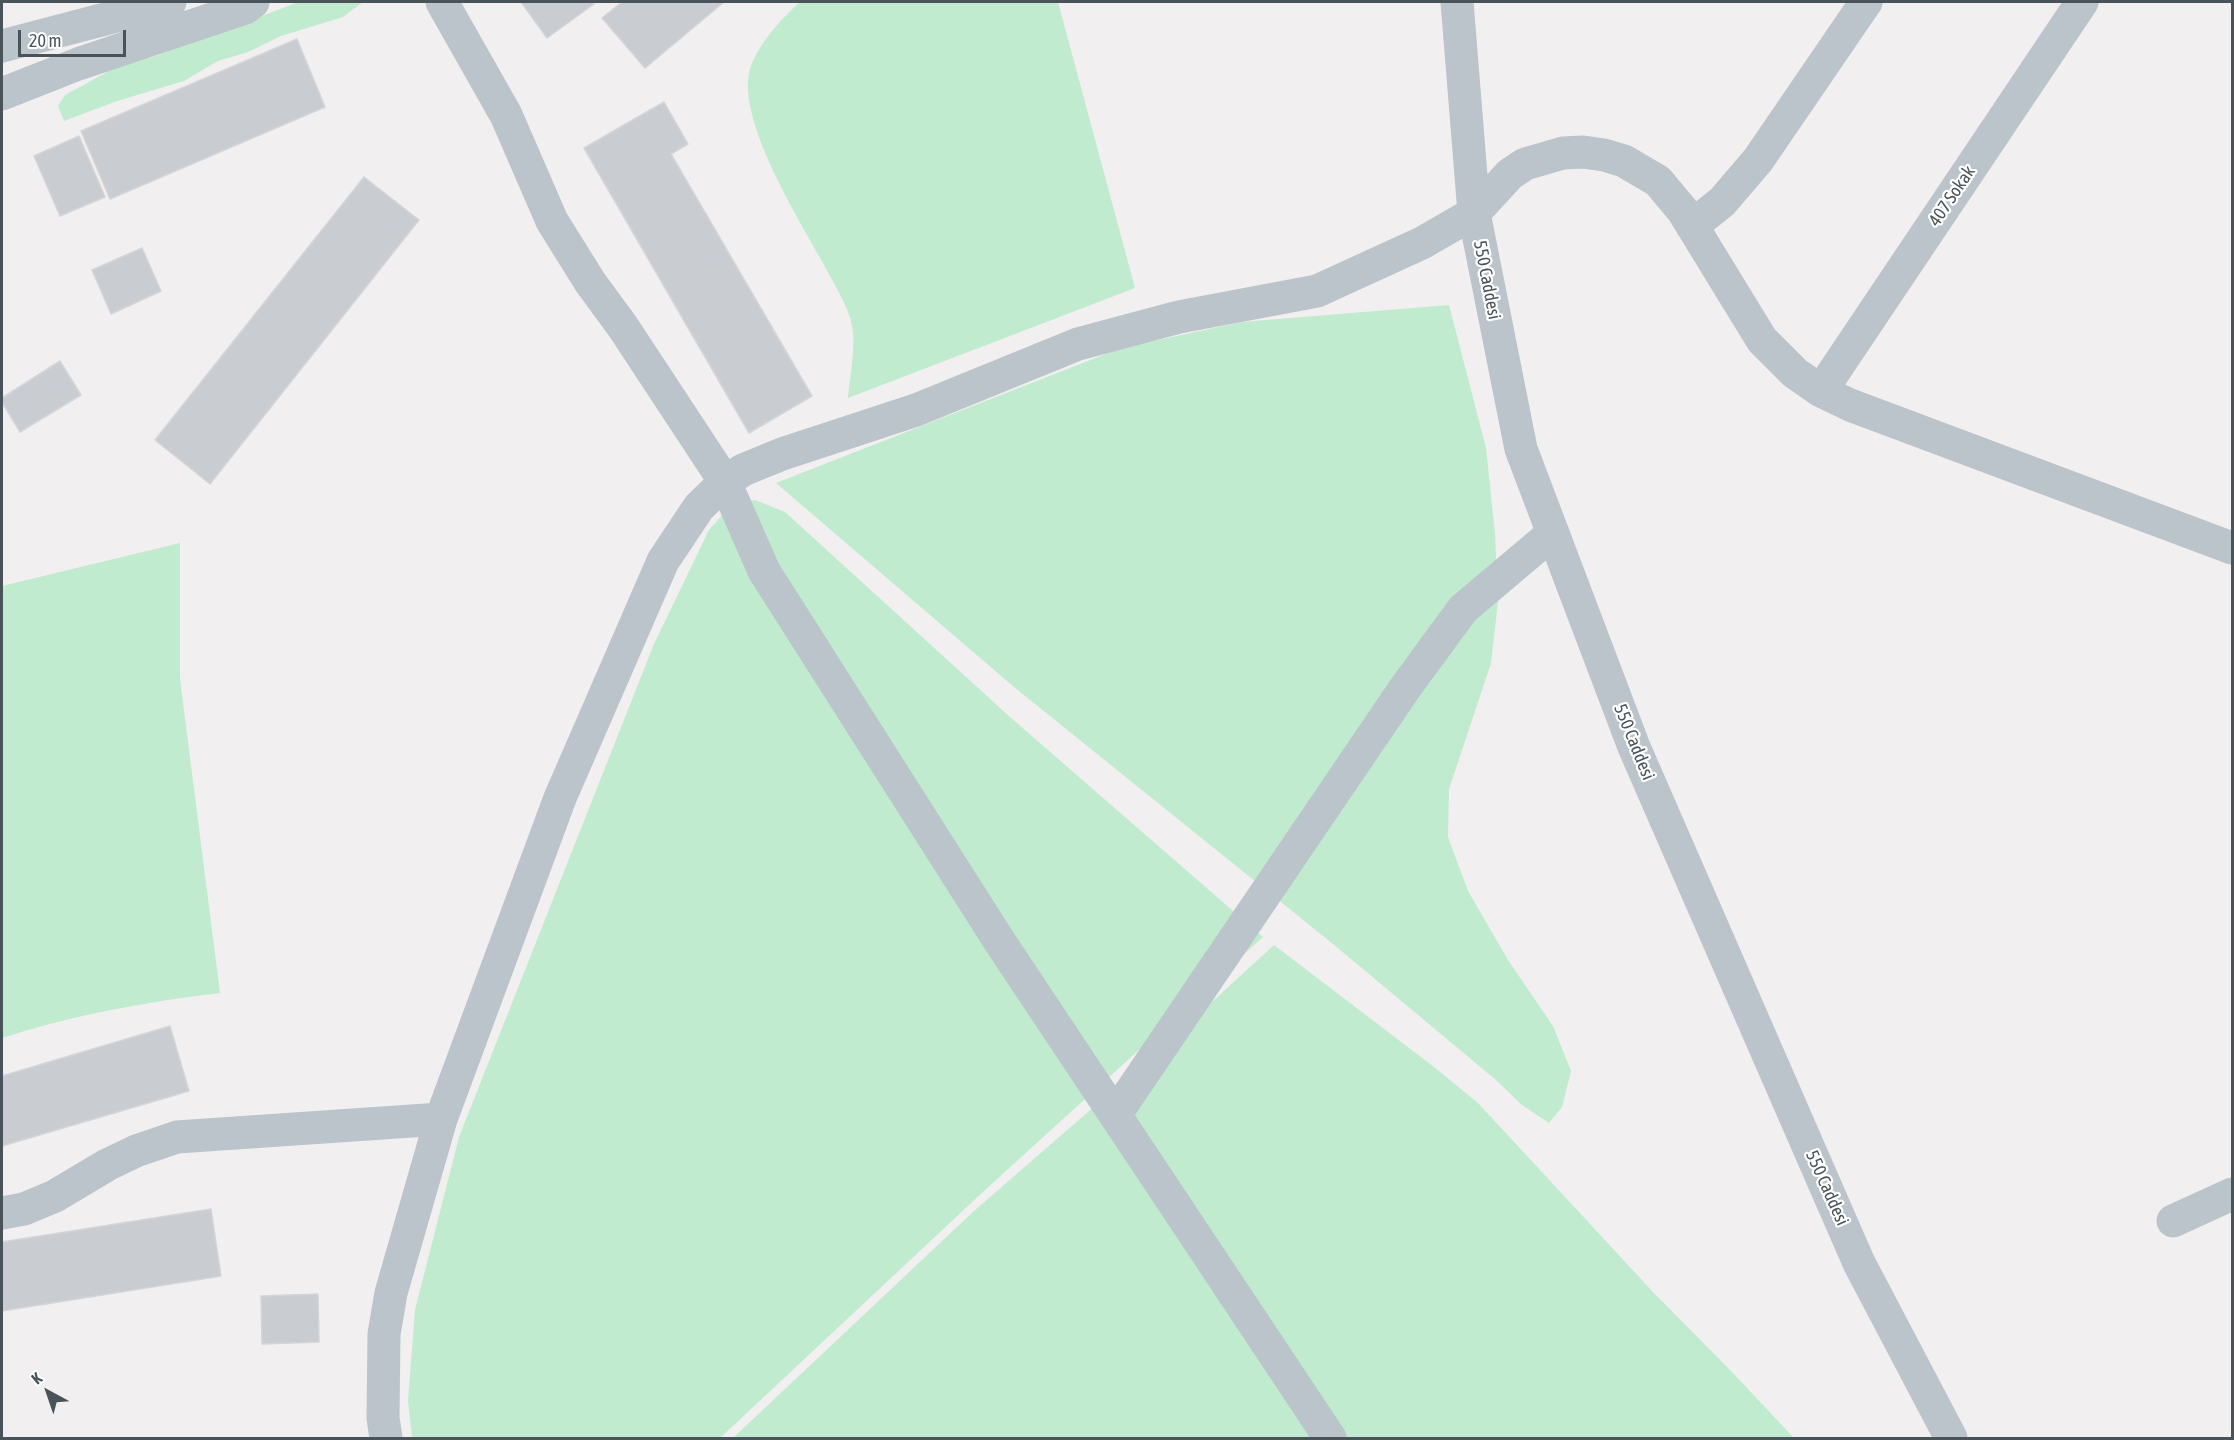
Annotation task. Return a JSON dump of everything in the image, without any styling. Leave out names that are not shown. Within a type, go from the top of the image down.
[{"type":"street","points":[[2,46],[170,2]]},
{"type":"street","points":[[2,94],[78,64],[245,8],[253,2]]},
{"type":"street","points":[[442,2],[506,115],[552,221],[590,282],[623,327],[725,482],[764,571],[998,939],[1330,1438]]},
{"type":"street","name":"550 Caddesi","points":[[1457,2],[1474,213],[1521,449],[1634,747],[1859,1263],[1951,1438]]},
{"type":"street","points":[[1692,226],[1722,202],[1758,160],[1866,2]]},
{"type":"street","name":"407 Sokak","points":[[1821,392],[2082,2]]},
{"type":"street","points":[[386,1438],[383,1418],[384,1334],[391,1293],[441,1119],[560,798],[663,561],[699,507],[725,482],[743,470],[782,454],[916,410],[1078,344],[1179,317],[1317,291],[1422,243],[1474,213],[1510,174],[1525,164],[1563,153],[1583,152],[1624,161],[1658,181],[1671,195],[1692,226],[1762,340],[1795,373],[1821,392],[1850,405],[2232,548]]},
{"type":"street","points":[[1115,1115],[1405,688],[1463,609],[1553,533]]},
{"type":"street","points":[[2,1213],[24,1209],[55,1196],[107,1165],[136,1151],[177,1137],[441,1119]]},
{"type":"street","points":[[2173,1221],[2232,1194]]},
{"type":"green space","points":[[299,2],[363,2],[343,17],[281,36],[248,52],[218,61],[184,81],[117,101],[64,121],[58,106],[65,95],[124,63],[153,57]]},
{"type":"green space","points":[[800,2],[1058,2],[1135,288],[848,398],[853,342],[850,317],[771,166],[751,111],[748,87],[751,66],[760,48],[779,23]]},
{"type":"green space","points":[[1449,305],[1486,448],[1495,534],[1498,602],[1491,663],[1449,789],[1448,837],[1468,891],[1508,960],[1553,1026],[1571,1071],[1562,1107],[1549,1123],[1522,1105],[1496,1080],[1333,944],[1014,687],[776,483],[1121,348],[1242,322]]},
{"type":"green space","points":[[755,500],[785,512],[1010,717],[1263,937],[985,1190],[720,1438],[412,1438],[408,1401],[415,1310],[459,1137],[654,644],[709,530],[732,504]]},
{"type":"green space","points":[[180,543],[180,679],[220,993],[110,1010],[2,1038],[2,586]]},
{"type":"green space","points":[[1274,945],[1478,1103],[1653,1292],[1794,1438],[733,1438],[974,1211],[1165,1045]]},
{"type":"building","points":[[521,2],[592,2],[594,4],[547,38]]},
{"type":"building","points":[[622,2],[724,2],[645,68],[602,18]]},
{"type":"building","points":[[297,39],[325,107],[110,199],[81,131]]},
{"type":"building","points":[[664,102],[688,144],[671,154],[812,396],[749,433],[584,148]]},
{"type":"building","points":[[79,136],[105,197],[60,216],[34,156]]},
{"type":"building","points":[[364,177],[419,220],[210,484],[155,440]]},
{"type":"building","points":[[142,248],[161,291],[111,314],[92,270]]},
{"type":"building","points":[[60,361],[81,395],[20,432],[2,402],[2,398]]},
{"type":"building","points":[[170,1026],[189,1091],[2,1146],[2,1076]]},
{"type":"building","points":[[211,1209],[221,1276],[2,1311],[2,1242]]},
{"type":"building","points":[[318,1294],[319,1342],[262,1344],[261,1296]]}]
